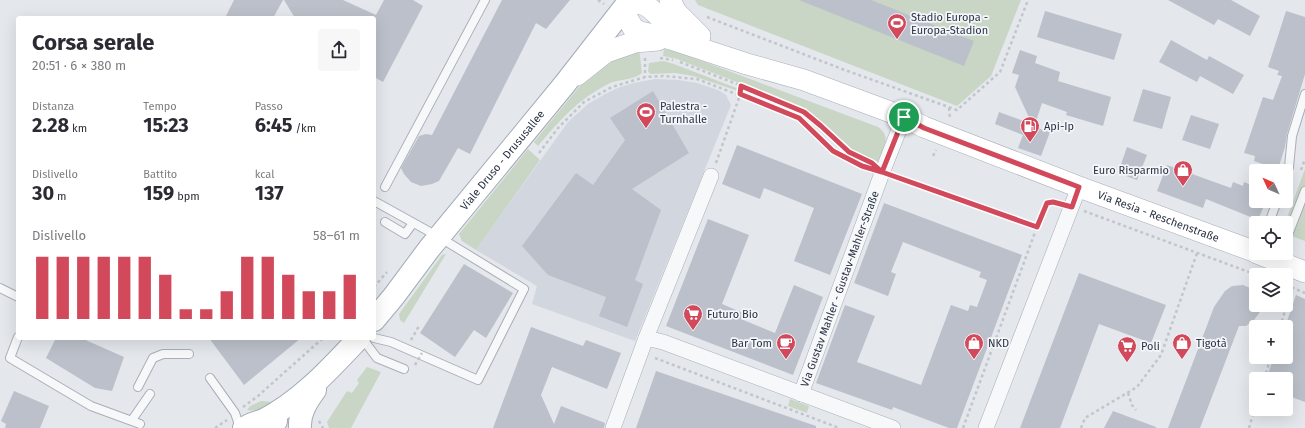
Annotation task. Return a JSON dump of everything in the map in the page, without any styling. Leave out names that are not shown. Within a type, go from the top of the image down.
[{"type":"main road","points":[[670,0],[676,12],[688,26],[702,38],[739,61]]},
{"type":"main road","name":"Via Resia - Reschenstraße","points":[[739,61],[688,38],[672,28],[646,4],[621,3],[628,20],[634,28],[640,32],[683,43],[739,61],[804,80],[904,117],[924,128],[1079,187],[1249,248]]},
{"type":"main road","name":"Viale Druso - Drususallee","points":[[376,318],[439,237],[564,86],[621,3]]},
{"type":"main road","points":[[564,86],[606,52],[635,42],[660,40],[683,43]]},
{"type":"main road","name":"Via Resia - Reschenstraße","points":[[1278,260],[1305,272]]},
{"type":"main road","points":[[243,423],[280,411],[300,398],[357,340]]},
{"type":"main road","points":[[309,424],[301,415],[306,404],[334,365]]},
{"type":"main road","points":[[243,423],[281,422],[292,428]]},
{"type":"street","name":"Via Gustav Mahler - Gustav-Mahler-Straße","points":[[801,394],[882,172],[904,117]]},
{"type":"street","points":[[613,428],[646,338],[711,176]]},
{"type":"street","points":[[986,428],[1079,187]]},
{"type":"street","points":[[646,338],[663,342],[893,428]]},
{"type":"lane","points":[[385,187],[485,0]]},
{"type":"lane","points":[[1289,164],[1292,136],[1305,94]]},
{"type":"lane","points":[[1293,222],[1305,190]]},
{"type":"lane","points":[[376,202],[439,237],[524,289],[478,380],[391,342],[376,338]]},
{"type":"lane","points":[[385,222],[405,234],[413,223]]},
{"type":"lane","points":[[0,288],[16,296]]},
{"type":"lane","points":[[17,340],[10,358],[91,406],[136,422],[150,394]]},
{"type":"lane","points":[[364,340],[377,358],[404,369]]},
{"type":"lane","points":[[138,387],[153,358],[163,354],[189,354]]},
{"type":"lane","points":[[210,378],[235,413],[240,428]]},
{"type":"path","points":[[598,0],[621,3]]},
{"type":"path","points":[[703,16],[842,69],[957,110],[1000,72],[1028,0]]},
{"type":"path","points":[[645,77],[645,57],[649,57]]},
{"type":"path","points":[[654,57],[673,60],[804,112],[849,152],[872,163],[882,172]]},
{"type":"path","points":[[539,152],[558,128],[584,102],[612,87],[645,77],[663,76],[697,78],[799,118],[833,151],[862,166],[1037,227]]},
{"type":"path","points":[[711,176],[740,94],[741,86]]},
{"type":"path","points":[[933,156],[938,148]]},
{"type":"path","points":[[963,428],[1047,203],[1053,202],[1072,207],[1249,272]]},
{"type":"path","name":"Via Resia - Reschenstraße","points":[[1081,428],[1085,418],[1128,393],[1137,386],[1161,354],[1197,253]]},
{"type":"path","points":[[1293,288],[1305,293]]},
{"type":"path","points":[[244,405],[258,396],[321,340]]},
{"type":"path","points":[[415,365],[422,353]]},
{"type":"path","points":[[655,358],[839,428]]},
{"type":"path","points":[[1128,393],[1132,405],[1136,410]]},
{"type":"path","points":[[1249,428],[1252,416]]},
{"type":"path","points":[[215,428],[243,423]]},
{"type":"path","points":[[309,424],[323,428]]},
{"type":"shaded area","points":[[655,79],[697,83],[718,90],[726,95],[731,105],[635,341],[532,304],[537,286],[476,250],[568,122],[588,104],[607,93],[620,87]]},
{"type":"green space","name":"Stadio Europa - Europa-Stadion","points":[[695,0],[1021,0],[991,76],[957,106],[698,5]]},
{"type":"green space","points":[[639,48],[642,73],[635,77],[610,83],[598,89],[571,110],[538,146],[534,142],[588,76],[601,64]]},
{"type":"green space","points":[[664,49],[678,52],[878,127],[885,135],[886,143],[878,162],[853,152],[839,142],[821,123],[805,110],[789,102],[677,59],[663,56]]},
{"type":"green space","points":[[663,61],[739,89],[738,91],[693,76],[675,73],[651,74],[648,72],[649,63]]},
{"type":"green space","points":[[528,149],[540,160],[476,250],[462,241],[459,234]]},
{"type":"green space","points":[[1305,169],[1305,241],[1293,237],[1293,216],[1288,216],[1291,208],[1293,208],[1293,201]]},
{"type":"green space","points":[[446,254],[404,323],[400,320],[399,314],[442,255]]},
{"type":"green space","points":[[367,367],[381,372],[351,428],[329,428],[327,422],[347,391],[352,393],[359,383],[357,380]]},
{"type":"green space","points":[[790,399],[809,406],[807,413],[788,406]]},
{"type":"green space","points":[[261,401],[273,402],[261,409],[254,411],[247,410],[250,406]]},
{"type":"building","points":[[234,0],[283,0],[274,16],[226,16]]},
{"type":"building","points":[[284,0],[343,0],[376,15],[384,0],[413,0],[423,6],[383,82],[376,78],[376,16],[294,16]]},
{"type":"building","points":[[502,0],[570,0],[546,29],[536,23],[470,154],[458,148],[439,181],[421,186],[411,182],[401,168],[419,136],[426,134],[432,135]]},
{"type":"building","points":[[799,0],[871,0],[974,41],[964,66]]},
{"type":"building","points":[[1168,0],[1231,0],[1260,16],[1250,36],[1218,19],[1214,25]]},
{"type":"building","points":[[1045,11],[1122,34],[1114,60],[1037,37]]},
{"type":"building","points":[[1286,11],[1305,17],[1305,74],[1280,164],[1263,164],[1254,161],[1255,156],[1244,153],[1263,97],[1273,100],[1282,76],[1277,75],[1279,71],[1268,67]]},
{"type":"building","points":[[1171,40],[1207,60],[1209,56],[1244,75],[1233,94],[1200,76],[1197,82],[1159,62]]},
{"type":"building","points":[[1020,50],[1037,56],[1035,63],[1060,72],[1058,81],[1111,97],[1103,126],[1066,115],[1067,112],[1042,103],[1034,127],[1050,132],[1041,156],[1018,148],[1023,135],[995,124],[999,112],[1032,124],[1015,87],[1019,75],[1012,73]]},
{"type":"building","points":[[1143,89],[1171,97],[1162,129],[1133,121]]},
{"type":"building","points":[[653,91],[689,153],[632,189],[661,210],[635,280],[643,284],[627,327],[599,316],[606,297],[548,275],[522,246],[576,173],[593,185],[625,140],[610,118]]},
{"type":"building","points":[[1191,115],[1219,124],[1210,149],[1182,140]]},
{"type":"building","points":[[737,145],[862,194],[830,275],[794,261],[814,208],[764,188],[760,199],[722,184]]},
{"type":"building","points":[[1127,147],[1147,155],[1137,180],[1118,173]]},
{"type":"building","points":[[1167,165],[1231,188],[1233,182],[1243,186],[1244,182],[1249,184],[1249,208],[1263,208],[1260,216],[1249,216],[1206,199],[1203,208],[1157,191]]},
{"type":"building","points":[[884,203],[1022,255],[957,428],[949,428],[893,407],[892,410],[816,383],[845,305],[875,316],[857,362],[921,385],[951,305],[968,311],[970,305],[977,307],[987,280],[979,277],[981,272],[903,242],[891,272],[896,274],[888,296],[854,283]]},
{"type":"building","points":[[708,219],[749,235],[722,304],[743,313],[741,319],[775,333],[794,285],[823,297],[793,375],[666,326]]},
{"type":"building","points":[[464,264],[513,293],[486,338],[474,330],[455,357],[420,333]]},
{"type":"building","points":[[1079,273],[1166,305],[1151,343],[1099,324],[1060,428],[1020,428]]},
{"type":"building","points":[[1243,285],[1249,288],[1249,312],[1260,312],[1254,320],[1249,320],[1249,324],[1246,326],[1239,326],[1200,428],[1168,428],[1214,307],[1225,291],[1232,286]]},
{"type":"building","points":[[1296,295],[1305,299],[1305,402],[1293,398],[1293,372],[1269,372],[1271,364],[1293,364],[1293,320],[1287,320],[1290,312],[1293,312],[1293,304]]},
{"type":"building","points":[[531,327],[583,346],[586,340],[621,353],[607,389],[552,367],[541,395],[554,424],[561,406],[605,423],[604,428],[493,428]]},
{"type":"building","points":[[55,340],[86,340],[124,357],[112,391],[95,388],[46,358]]},
{"type":"building","points":[[210,340],[299,340],[244,385]]},
{"type":"building","points":[[656,371],[816,426],[816,428],[636,428]]},
{"type":"building","points":[[14,391],[49,406],[40,428],[5,428],[6,424],[1,421]]},
{"type":"building","points":[[1113,411],[1156,427],[1156,428],[1104,428]]},
{"type":"place","name":"Stadio Europa - Europa-Stadion","points":[[897,40]]},
{"type":"place","name":"Palestra - Turnhalle","points":[[646,129]]},
{"type":"place","name":"Api-Ip","points":[[1030,143]]},
{"type":"place","name":"Euro Risparmio","points":[[1183,187]]},
{"type":"place","name":"Futuro Bio","points":[[693,331]]},
{"type":"place","name":"Bar Tom","points":[[786,360]]},
{"type":"place","name":"NKD","points":[[974,360]]},
{"type":"place","name":"Tigotà","points":[[1182,360]]},
{"type":"place","name":"Poli","points":[[1127,363]]},
{"type":"route","points":[[904,117],[882,172],[862,166],[833,151],[799,118],[740,94],[741,86],[804,112],[849,152],[872,163],[882,172],[1037,227],[1047,203],[1053,202],[1072,207],[1079,187],[924,128],[904,117]]}]
